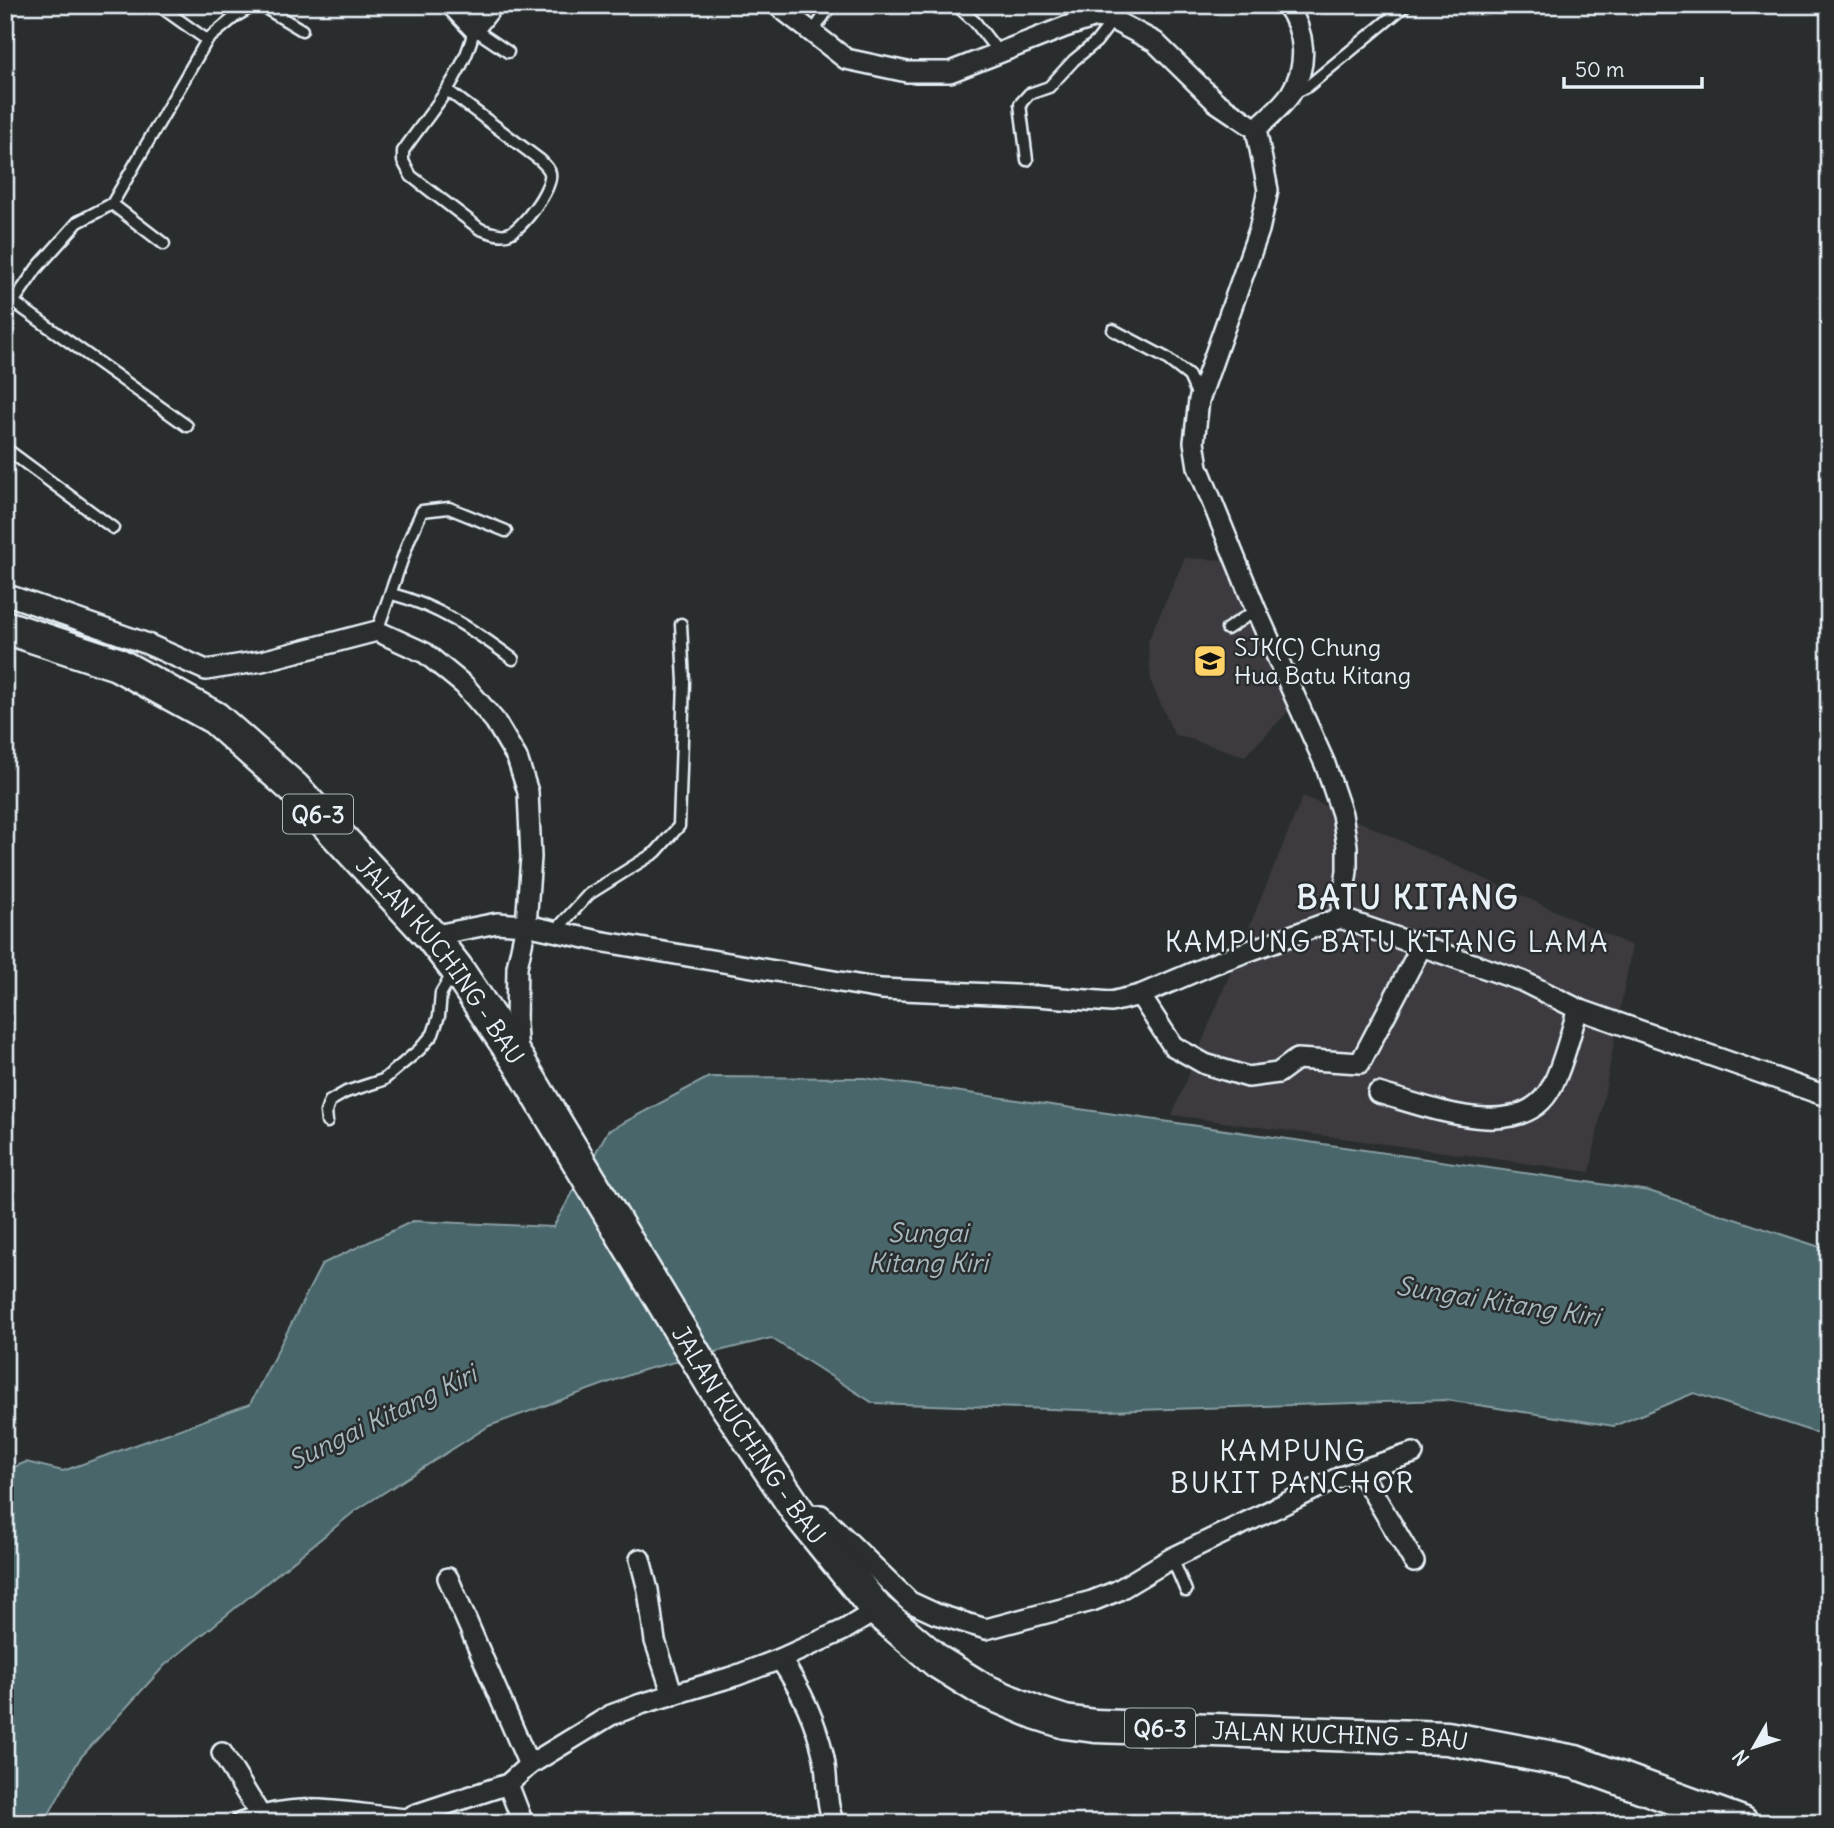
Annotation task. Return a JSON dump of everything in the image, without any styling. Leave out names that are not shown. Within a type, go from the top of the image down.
[{"type":"main road","name":"JALAN KUCHING - BAU","points":[[5,627],[117,664],[215,718],[293,788],[431,936],[456,968],[519,1062],[713,1385],[801,1516],[877,1610],[938,1662],[983,1690],[1065,1722],[1095,1726],[1447,1738],[1575,1762],[1742,1823]]},
{"type":"street","points":[[451,5],[474,29],[493,5]]},
{"type":"street","points":[[777,5],[845,59],[907,72],[950,72],[1104,14],[1154,42],[1216,102],[1256,129],[1268,190],[1259,230],[1199,400],[1194,442],[1198,467],[1256,610],[1325,764],[1342,814],[1347,846],[1347,871],[1340,918]]},
{"type":"street","points":[[1256,129],[1290,95],[1300,74],[1304,50],[1296,19],[1287,5]]},
{"type":"street","points":[[5,594],[145,643],[206,670],[262,661],[377,631],[425,653],[464,685],[495,721],[517,758],[528,792],[531,857],[526,925],[517,967],[516,1024],[519,1062]]},
{"type":"street","points":[[431,936],[497,923],[526,925],[881,989],[1111,1002],[1140,995],[1213,964],[1340,918],[1522,981],[1578,1009],[1829,1097]]},
{"type":"street","points":[[1140,995],[1173,1046],[1205,1064],[1248,1077],[1278,1073],[1297,1059],[1360,1063],[1421,947]]},
{"type":"street","points":[[1378,1093],[1473,1117],[1500,1119],[1524,1115],[1541,1103],[1552,1086],[1578,1009]]},
{"type":"street","points":[[801,1516],[821,1515],[910,1602],[936,1614],[986,1629],[1092,1601],[1117,1591],[1172,1558],[1340,1477],[1413,1453]]},
{"type":"street","points":[[1360,1471],[1414,1562]]},
{"type":"street","points":[[640,1559],[648,1590],[655,1641],[673,1695]]},
{"type":"street","points":[[448,1578],[529,1765]]},
{"type":"street","points":[[222,1753],[247,1821],[317,1808],[406,1821],[508,1784],[529,1765],[611,1715],[780,1659],[823,1640],[877,1610]]},
{"type":"street","points":[[780,1659],[806,1702],[817,1732],[834,1823]]},
{"type":"street","points":[[508,1784],[523,1823]]},
{"type":"lane","points":[[158,5],[207,40]]},
{"type":"lane","points":[[5,314],[37,268],[78,222],[111,204],[207,40],[236,16],[257,5],[302,30]]},
{"type":"lane","points":[[812,34],[831,5]]},
{"type":"lane","points":[[956,5],[975,22],[999,54]]},
{"type":"lane","points":[[1290,95],[1308,86],[1406,5]]},
{"type":"lane","points":[[1027,160],[1020,104],[1029,94],[1049,87],[1074,60],[1096,42],[1104,14]]},
{"type":"lane","points":[[447,90],[540,160],[550,171],[550,183],[517,231],[505,235],[480,229],[411,176],[403,161],[403,151],[447,90],[470,49],[474,29],[508,52]]},
{"type":"lane","points":[[111,204],[164,244]]},
{"type":"lane","points":[[15,303],[187,426]]},
{"type":"lane","points":[[1113,330],[1166,358],[1189,376],[1199,400]]},
{"type":"lane","points":[[5,448],[113,528]]},
{"type":"lane","points":[[377,631],[422,511],[449,508],[506,531]]},
{"type":"lane","points":[[392,594],[417,601],[445,614],[513,659]]},
{"type":"lane","points":[[1227,629],[1256,610]]},
{"type":"lane","points":[[556,930],[589,894],[656,852],[679,826],[684,682],[681,624]]},
{"type":"lane","points":[[327,1122],[326,1112],[330,1101],[383,1080],[419,1050],[433,1034],[442,993],[456,968]]},
{"type":"lane","points":[[1172,1558],[1186,1591]]},
{"type":"shaded area","name":"SJK(C) Chung Hua Batu Kitang","points":[[1185,558],[1226,560],[1290,710],[1245,756],[1174,734],[1151,682],[1148,641]]},
{"type":"shaded area","points":[[1303,796],[1632,946],[1590,1172],[1172,1115]]},
{"type":"water","name":"Sungai Kitang Kiri","points":[[709,1077],[864,1078],[1649,1191],[1829,1250],[1829,1437],[1694,1393],[1614,1426],[1446,1400],[1107,1411],[873,1403],[771,1338],[643,1370],[489,1426],[355,1511],[165,1665],[80,1758],[44,1823],[5,1823],[5,1471],[26,1462],[63,1471],[250,1404],[322,1264],[413,1221],[553,1227],[608,1131]]},
{"type":"place","name":"SJK(C) Chung Hua Batu Kitang","points":[[1210,661]]},
{"type":"district","name":"BATU KITANG","points":[[1408,897]]},
{"type":"district","name":"KAMPUNG BATU KITANG LAMA","points":[[1387,942]]},
{"type":"district","name":"KAMPUNG BUKIT PANCHOR","points":[[1293,1467]]}]
